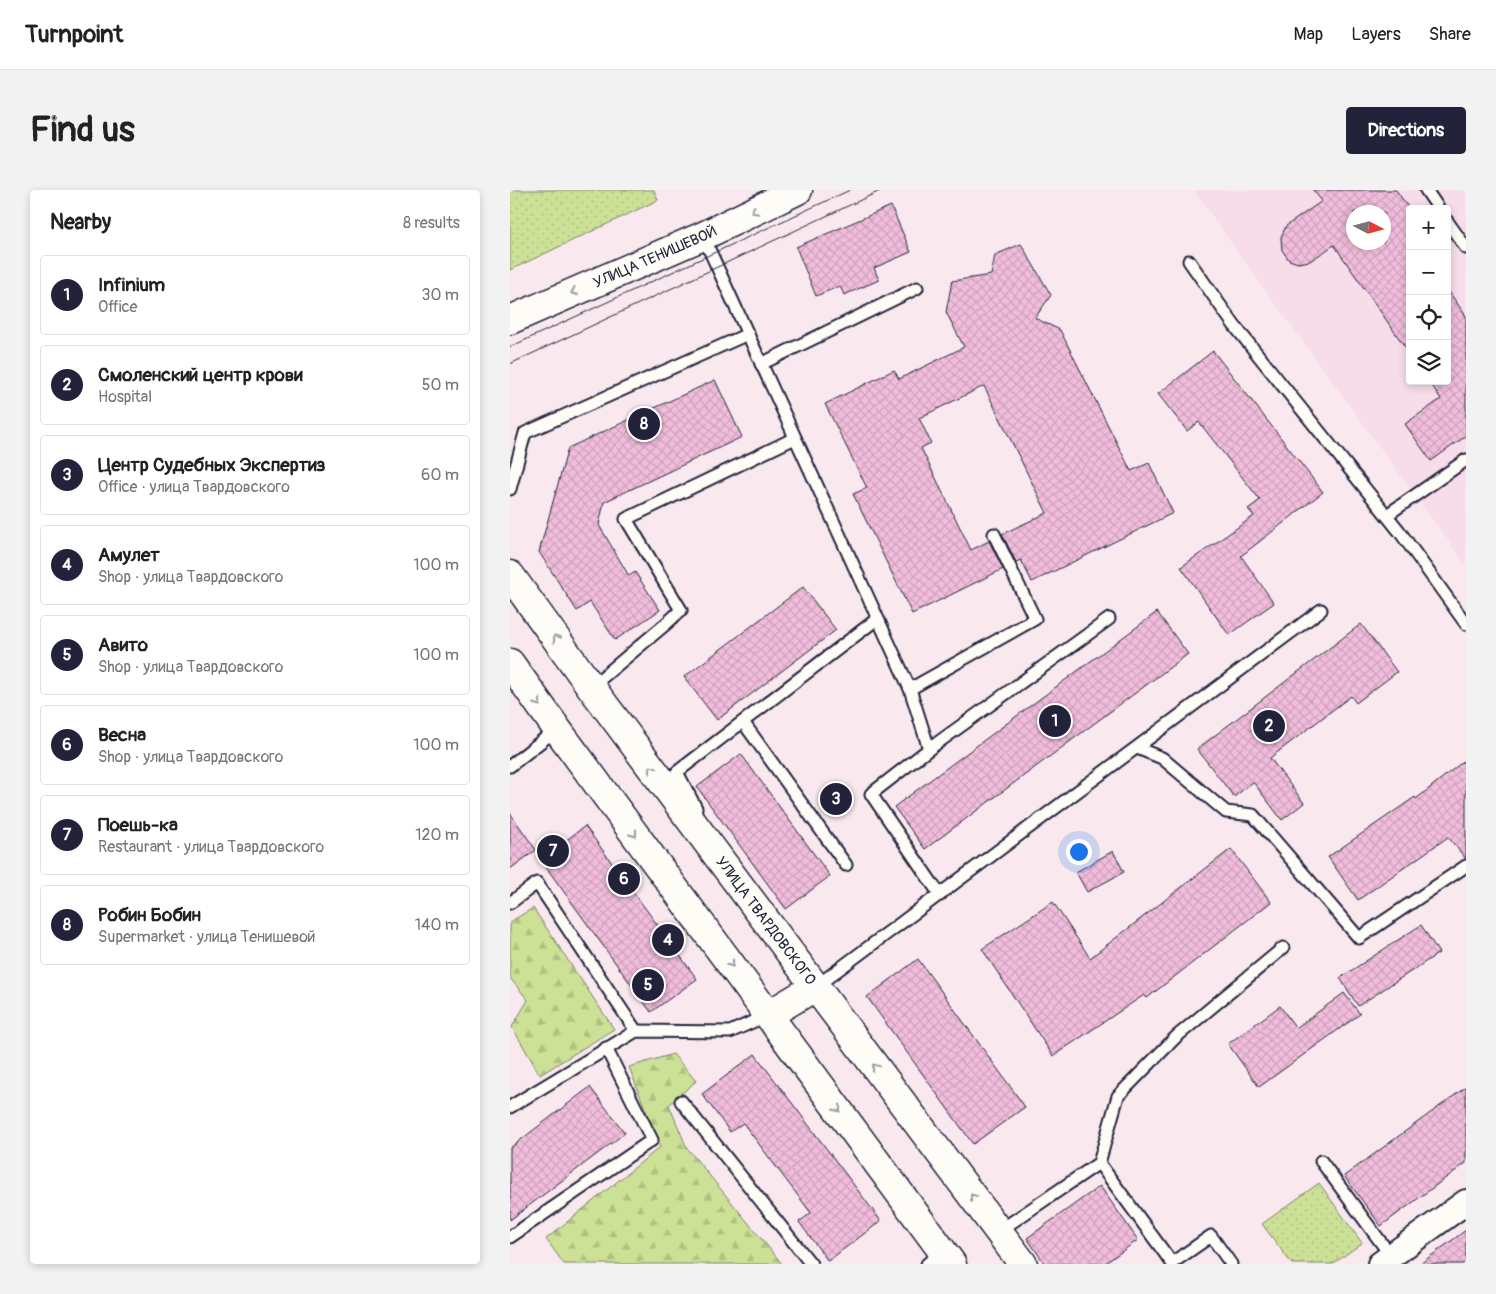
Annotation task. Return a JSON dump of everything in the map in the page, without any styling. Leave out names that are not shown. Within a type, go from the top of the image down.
[{"type":"street","name":"УЛИЦА ТЕНИШЕВОЙ","points":[[510,320],[703,236],[798,190]]},
{"type":"street","name":"УЛИЦА ТВАРДОВСКОГО","points":[[510,575],[591,687],[1023,1264]]},
{"type":"street","points":[[510,663],[768,1015],[941,1260]]},
{"type":"street","points":[[768,1015],[815,987]]},
{"type":"street","points":[[1385,1260],[1466,1202]]},
{"type":"lane","points":[[1426,190],[1436,205]]},
{"type":"lane","points":[[1451,227],[1466,248]]},
{"type":"lane","points":[[703,236],[910,689],[929,749]]},
{"type":"lane","points":[[1189,261],[1234,325],[1387,515],[1466,624]]},
{"type":"lane","points":[[761,364],[917,288]]},
{"type":"lane","points":[[510,489],[525,433],[748,334]]},
{"type":"lane","points":[[591,687],[681,610],[626,519],[795,438]]},
{"type":"lane","points":[[1387,515],[1466,460]]},
{"type":"lane","points":[[910,689],[1035,619],[994,534]]},
{"type":"lane","points":[[815,987],[1321,610]]},
{"type":"lane","points":[[731,872],[677,772],[878,619]]},
{"type":"lane","points":[[940,895],[871,794],[929,749],[1109,619]]},
{"type":"lane","points":[[743,722],[846,864]]},
{"type":"lane","points":[[510,766],[557,729]]},
{"type":"lane","points":[[1137,748],[1162,758],[1226,812],[1253,815],[1359,938],[1466,866]]},
{"type":"lane","points":[[510,903],[537,883],[636,1031]]},
{"type":"lane","points":[[999,1231],[1099,1163],[1118,1096],[1176,1037],[1283,948]]},
{"type":"lane","points":[[511,1106],[636,1031],[730,1032],[768,1015]]},
{"type":"lane","points":[[510,1237],[652,1140],[606,1048]]},
{"type":"lane","points":[[682,1101],[811,1264]]},
{"type":"lane","points":[[1321,1162],[1385,1260]]},
{"type":"lane","points":[[1099,1163],[1172,1263],[1211,1236],[1231,1264]]},
{"type":"shaded area","points":[[1194,190],[1466,190],[1466,565],[1239,254]]},
{"type":"green space","points":[[510,190],[654,190],[658,200],[510,270]]},
{"type":"green space","points":[[533,908],[614,1029],[540,1075],[512,1027],[528,1000],[510,978],[510,922]]},
{"type":"green space","points":[[673,1054],[696,1081],[669,1105],[687,1148],[782,1264],[564,1264],[546,1239],[660,1147],[629,1067]]},
{"type":"green space","points":[[1319,1183],[1362,1243],[1333,1264],[1292,1264],[1262,1224]]},
{"type":"building","points":[[1313,190],[1396,190],[1406,205],[1406,348],[1334,245],[1310,261],[1298,263],[1289,260],[1282,250],[1281,237],[1286,226],[1322,201]]},
{"type":"building","points":[[891,206],[911,252],[874,268],[879,280],[844,295],[840,286],[816,296],[796,247]]},
{"type":"building","points":[[1021,244],[1051,295],[1035,318],[1060,330],[1131,471],[1149,463],[1173,513],[1032,582],[1021,560],[1016,562],[1002,534],[1047,513],[984,386],[919,418],[931,443],[921,448],[971,550],[989,541],[1003,569],[912,614],[853,494],[867,488],[825,404],[894,370],[899,379],[964,347],[946,312],[952,281],[991,275],[995,255]]},
{"type":"building","points":[[1451,295],[1466,316],[1466,436],[1431,461],[1405,424],[1441,399],[1432,385],[1451,385]]},
{"type":"building","points":[[1213,351],[1323,492],[1241,556],[1274,603],[1229,635],[1181,567],[1254,516],[1248,509],[1260,500],[1199,422],[1187,431],[1158,394]]},
{"type":"building","points":[[715,380],[742,437],[604,502],[599,525],[629,576],[635,572],[660,610],[615,640],[590,602],[577,611],[539,552],[568,448]]},
{"type":"building","points":[[803,587],[836,630],[717,720],[684,677]]},
{"type":"building","points":[[1157,612],[1188,654],[925,849],[894,807]]},
{"type":"building","points":[[1361,624],[1397,672],[1356,703],[1351,696],[1270,758],[1304,803],[1282,820],[1253,782],[1234,797],[1197,749]]},
{"type":"building","points":[[741,754],[830,876],[786,909],[697,787]]},
{"type":"building","points":[[1466,759],[1466,859],[1448,837],[1358,900],[1328,857],[1415,797],[1416,799]]},
{"type":"building","points":[[510,813],[536,850],[510,869]]},
{"type":"building","points":[[585,826],[697,979],[651,1012],[538,856],[557,841],[560,845]]},
{"type":"building","points":[[1231,849],[1271,902],[1147,998],[1144,995],[1053,1056],[982,949],[1053,902],[1090,958]]},
{"type":"building","points":[[1113,851],[1124,872],[1087,892],[1076,872]]},
{"type":"building","points":[[1421,925],[1439,953],[1358,1006],[1340,978]]},
{"type":"building","points":[[918,959],[1025,1107],[973,1144],[867,997]]},
{"type":"building","points":[[1344,993],[1360,1014],[1259,1087],[1228,1044],[1280,1006],[1296,1028]]},
{"type":"building","points":[[755,1054],[881,1221],[828,1261],[799,1222],[811,1213],[743,1123],[730,1132],[702,1094]]},
{"type":"building","points":[[590,1087],[625,1133],[510,1220],[510,1148]]},
{"type":"building","points":[[1466,1087],[1466,1163],[1381,1226],[1344,1176]]},
{"type":"building","points":[[1100,1186],[1138,1240],[1104,1264],[1045,1264],[1027,1238]]},
{"type":"building","points":[[1466,1230],[1466,1264],[1420,1264]]},
{"type":"tram line","points":[[510,347],[850,190]]},
{"type":"tram line","points":[[510,364],[882,190]]},
{"type":"place","name":"Робин Бобин","points":[[644,424]]},
{"type":"place","name":"Infinium","points":[[1055,721]]},
{"type":"place","name":"Смоленский центр крови","points":[[1269,726]]},
{"type":"place","name":"Центр Судебных Экспертиз","points":[[836,799]]},
{"type":"place","name":"Поешь-ка","points":[[553,851]]},
{"type":"place","name":"Весна","points":[[624,879]]},
{"type":"place","name":"Амулет","points":[[668,940]]},
{"type":"place","name":"Авито","points":[[648,985]]}]
